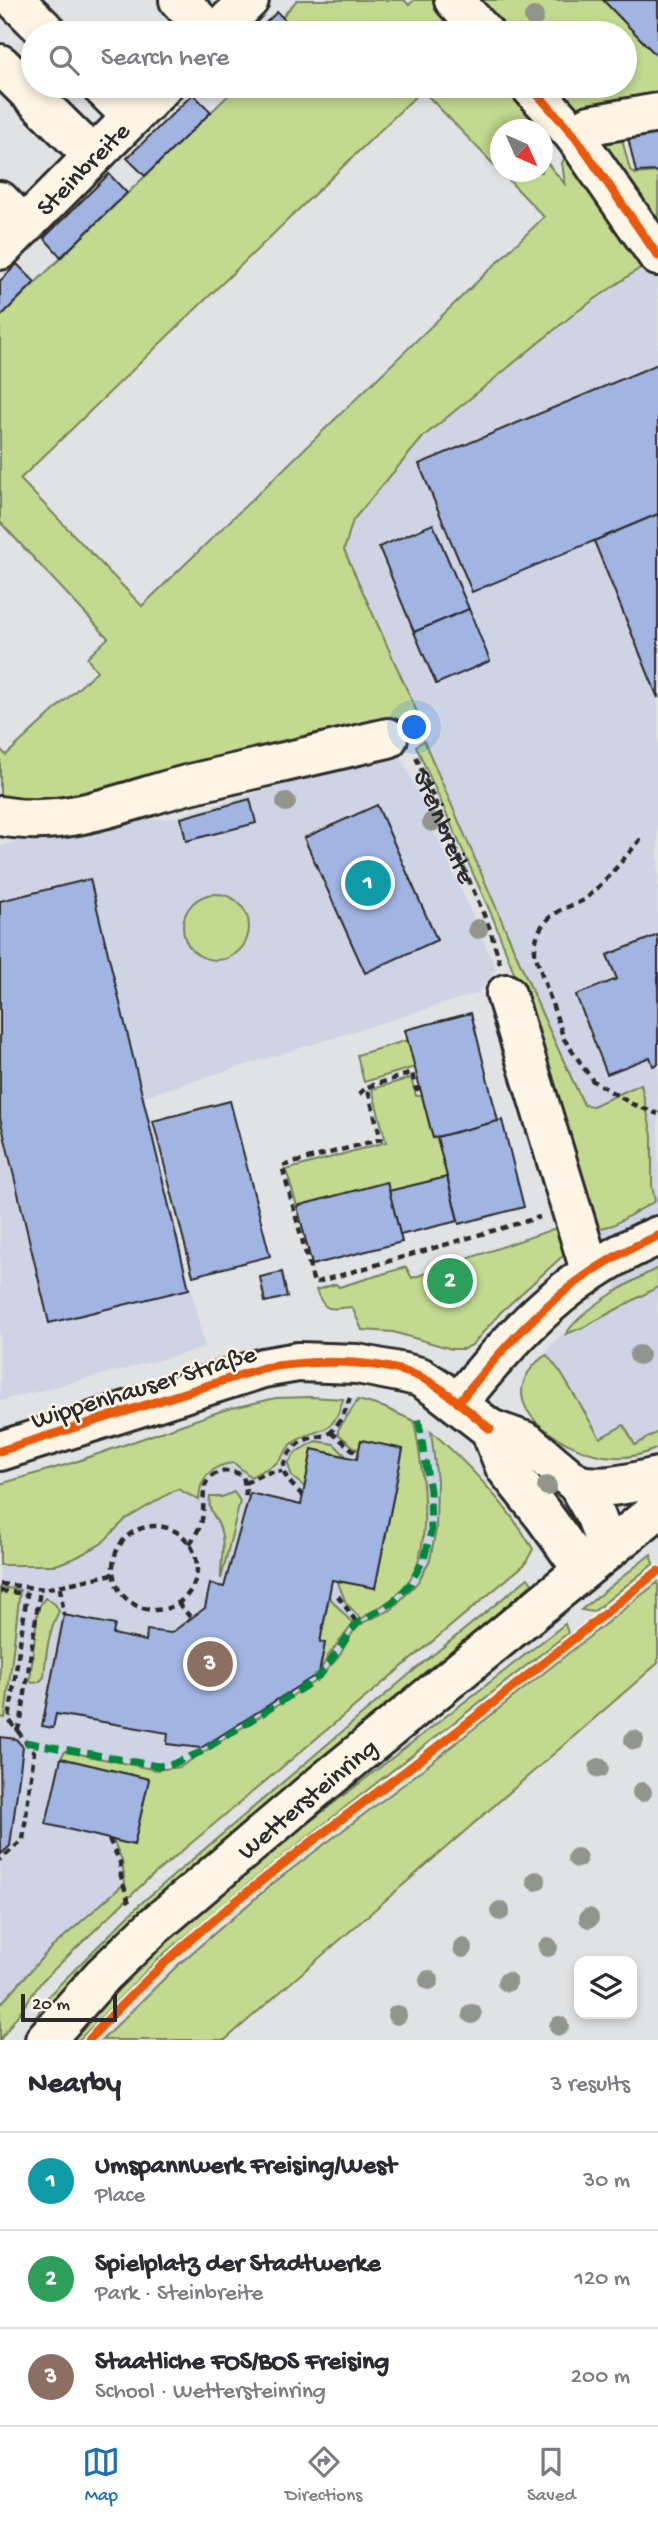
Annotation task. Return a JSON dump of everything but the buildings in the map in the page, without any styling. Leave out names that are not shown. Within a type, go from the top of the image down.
[{"type":"street","points":[[15,0],[36,21]]},
{"type":"street","points":[[179,0],[201,21]]},
{"type":"street","points":[[227,21],[249,0]]},
{"type":"street","points":[[454,0],[473,21]]},
{"type":"street","points":[[0,64],[21,85]]},
{"type":"street","points":[[34,98],[93,156]]},
{"type":"street","points":[[113,98],[132,117]]},
{"type":"street","name":"Steinbreite","points":[[8,225],[93,156],[151,98]]},
{"type":"street","points":[[541,98],[574,135],[658,256]]},
{"type":"street","points":[[574,135],[590,125],[658,113]]},
{"type":"street","points":[[0,816],[34,819],[78,816],[191,784],[388,738]]},
{"type":"street","points":[[506,994],[529,1077],[590,1270]]},
{"type":"street","points":[[458,1403],[507,1344],[560,1293],[590,1270],[658,1236]]},
{"type":"street","name":"Wippenhauser Straße","points":[[0,1451],[263,1368],[298,1362],[357,1364],[420,1377],[490,1429],[505,1467],[544,1516],[595,1559]]},
{"type":"street","points":[[490,1429],[527,1443],[578,1485],[596,1517],[595,1559]]},
{"type":"street","points":[[578,1485],[594,1488],[658,1477]]},
{"type":"street","name":"Wettersteinring","points":[[45,2040],[103,1975],[154,1926],[312,1792],[658,1509]]},
{"type":"path","points":[[641,839],[587,899],[559,910],[545,920],[537,932],[535,954],[564,1040],[593,1081],[632,1104],[658,1114]]},
{"type":"path","points":[[359,1094],[367,1087],[412,1073],[416,1089],[420,1088]]},
{"type":"path","points":[[367,1087],[381,1139],[282,1166],[314,1283],[571,1208]]},
{"type":"path","points":[[282,1471],[286,1458],[298,1444],[331,1432],[340,1421],[352,1394]]},
{"type":"path","points":[[331,1432],[358,1454]]},
{"type":"path","points":[[190,1544],[200,1525],[205,1488],[212,1476],[219,1471],[234,1471],[243,1476],[245,1499]]},
{"type":"path","points":[[245,1483],[265,1473],[282,1471]]},
{"type":"path","points":[[282,1471],[303,1496]]},
{"type":"path","points":[[153,1526],[167,1527],[190,1544],[196,1556],[195,1583],[188,1595],[178,1604],[151,1610],[126,1599],[113,1574],[119,1547],[128,1536],[153,1526]]},
{"type":"path","points":[[0,1584],[40,1590],[60,1588],[113,1574]]},
{"type":"path","points":[[60,1588],[64,1615]]},
{"type":"path","points":[[16,1732],[21,1721],[40,1590]]},
{"type":"path","points":[[0,1591],[27,1594],[9,1720],[34,1752],[23,1840],[0,1860]]},
{"type":"path","points":[[338,1596],[357,1623]]},
{"type":"path","points":[[178,1604],[191,1619]]},
{"type":"path","points":[[0,1719],[9,1720]]},
{"type":"path","points":[[109,1839],[120,1862],[129,1904]]},
{"type":"shaded area","points":[[653,259],[658,267],[658,1448],[643,1454],[617,1457],[587,1452],[550,1434],[533,1419],[521,1398],[527,1375],[551,1345],[575,1322],[618,1291],[589,1225],[584,1106],[419,730],[418,714],[344,550],[353,520],[424,436],[575,313]]},
{"type":"shaded area","points":[[399,752],[496,968],[478,993],[145,1096],[205,1348],[0,1401],[0,846],[80,825],[171,818]]},
{"type":"shaded area","points":[[276,1398],[357,1400],[383,1407],[431,1431],[454,1451],[477,1586],[49,1950],[0,2005],[0,1484],[72,1463],[223,1410]]},
{"type":"green space","points":[[297,0],[404,0],[409,5],[414,0],[435,0],[454,21],[286,21],[282,17]]},
{"type":"green space","points":[[470,0],[603,0],[623,21],[485,21]]},
{"type":"green space","points":[[637,35],[658,57],[658,104],[582,115],[558,98],[637,98]]},
{"type":"green space","points":[[226,98],[414,98],[20,479],[142,606],[544,217],[511,182],[553,182],[553,170],[565,184],[562,163],[570,148],[653,259],[575,313],[424,436],[353,520],[344,550],[418,714],[313,746],[105,799],[0,806],[0,749],[6,755],[97,671],[87,658],[108,638],[0,522],[0,317]]},
{"type":"green space","points":[[430,98],[524,98],[544,119],[490,119],[490,161]]},
{"type":"green space","points":[[619,128],[630,170],[635,174],[658,172],[658,237],[593,137]]},
{"type":"green space","points":[[424,741],[584,1105],[593,1106],[641,1084],[652,1135],[652,1186],[655,1201],[613,1225],[594,1230],[589,1225],[513,970],[493,918],[416,746]]},
{"type":"green space","points":[[209,894],[223,894],[235,899],[244,908],[249,927],[247,940],[240,951],[223,960],[209,960],[197,955],[188,946],[183,934],[183,920],[188,908],[197,899]]},
{"type":"green space","points":[[408,1040],[415,1067],[364,1082],[357,1055]]},
{"type":"green space","points":[[411,1078],[416,1096],[422,1096],[433,1138],[437,1137],[447,1177],[389,1191],[387,1182],[297,1206],[286,1170],[386,1142],[372,1089]]},
{"type":"green space","points":[[562,1226],[567,1247],[565,1254],[501,1312],[472,1345],[464,1349],[452,1349],[393,1332],[362,1330],[352,1307],[329,1308],[322,1303],[316,1290],[336,1284],[339,1287],[406,1267],[412,1278]]},
{"type":"green space","points":[[658,1268],[658,1287],[566,1334],[595,1306]]},
{"type":"green space","points":[[547,1355],[561,1373],[600,1438],[624,1425],[635,1445],[658,1432],[658,1448],[632,1456],[604,1456],[574,1447],[544,1428],[531,1416],[524,1403],[522,1388],[530,1370]]},
{"type":"green space","points":[[276,1398],[343,1399],[334,1420],[324,1429],[293,1443],[278,1462],[251,1477],[234,1463],[219,1466],[204,1479],[199,1500],[178,1489],[126,1519],[101,1544],[77,1557],[56,1565],[0,1565],[0,1484],[72,1463],[224,1410]]},
{"type":"green space","points":[[358,1400],[383,1407],[414,1421],[424,1504],[421,1548],[408,1582],[392,1598],[361,1619],[346,1603],[337,1580],[375,1588],[403,1449],[361,1440],[359,1451],[338,1434]]},
{"type":"green space","points":[[431,1431],[473,1471],[523,1532],[533,1549],[525,1564],[146,1881],[42,1981],[0,2040],[0,2005],[49,1950],[125,1883],[122,1860],[113,1840],[134,1845],[149,1779],[61,1758],[65,1751],[156,1770],[180,1767],[317,1680],[338,1658],[353,1632],[364,1622],[391,1610],[418,1582],[430,1560],[436,1530],[437,1481]]},
{"type":"green space","points":[[316,1441],[334,1444],[346,1456],[312,1450],[305,1487],[292,1477],[288,1464],[296,1452]]},
{"type":"green space","points":[[234,1492],[240,1501],[221,1579],[222,1534],[209,1502],[210,1497],[222,1497]]},
{"type":"green space","points":[[651,1554],[653,1564],[593,1612],[581,1610]]},
{"type":"green space","points":[[528,1578],[532,1584],[230,1840],[29,2028],[50,1994],[139,1905],[412,1672]]},
{"type":"green space","points":[[658,1582],[658,1663],[225,2040],[102,2040],[179,1964],[272,1884],[408,1781]]},
{"type":"green space","points":[[0,1587],[20,1590],[5,1718],[0,1717]]},
{"type":"green space","points":[[329,1597],[353,1624],[328,1656],[319,1673],[325,1644],[320,1642]]},
{"type":"green space","points":[[45,1598],[55,1604],[59,1611],[50,1635],[44,1677],[33,1683],[30,1681],[37,1616]]},
{"type":"green space","points":[[565,1624],[568,1633],[259,1875],[159,1958],[79,2040],[67,2040],[144,1958],[199,1911]]},
{"type":"marked path","points":[[25,1742],[158,1766],[170,1765],[201,1752],[310,1683],[322,1673],[357,1623],[392,1603],[410,1584],[424,1559],[431,1532],[430,1491],[418,1416]]},
{"type":"cycle path","points":[[541,98],[574,135],[658,256]]},
{"type":"cycle path","points":[[458,1403],[501,1352],[547,1306],[598,1267],[658,1236]]},
{"type":"cycle path","points":[[0,1451],[263,1368],[322,1362],[383,1366],[420,1377],[448,1394],[490,1429]]},
{"type":"cycle path","points":[[89,2040],[162,1965],[242,1897],[658,1571]]},
{"type":"place","name":"Umspannwerk Freising/West","points":[[368,883]]},
{"type":"place","name":"Spielplatz der Stadtwerke","points":[[450,1281]]},
{"type":"place","name":"Staatliche FOS/BOS Freising","points":[[210,1664]]}]
